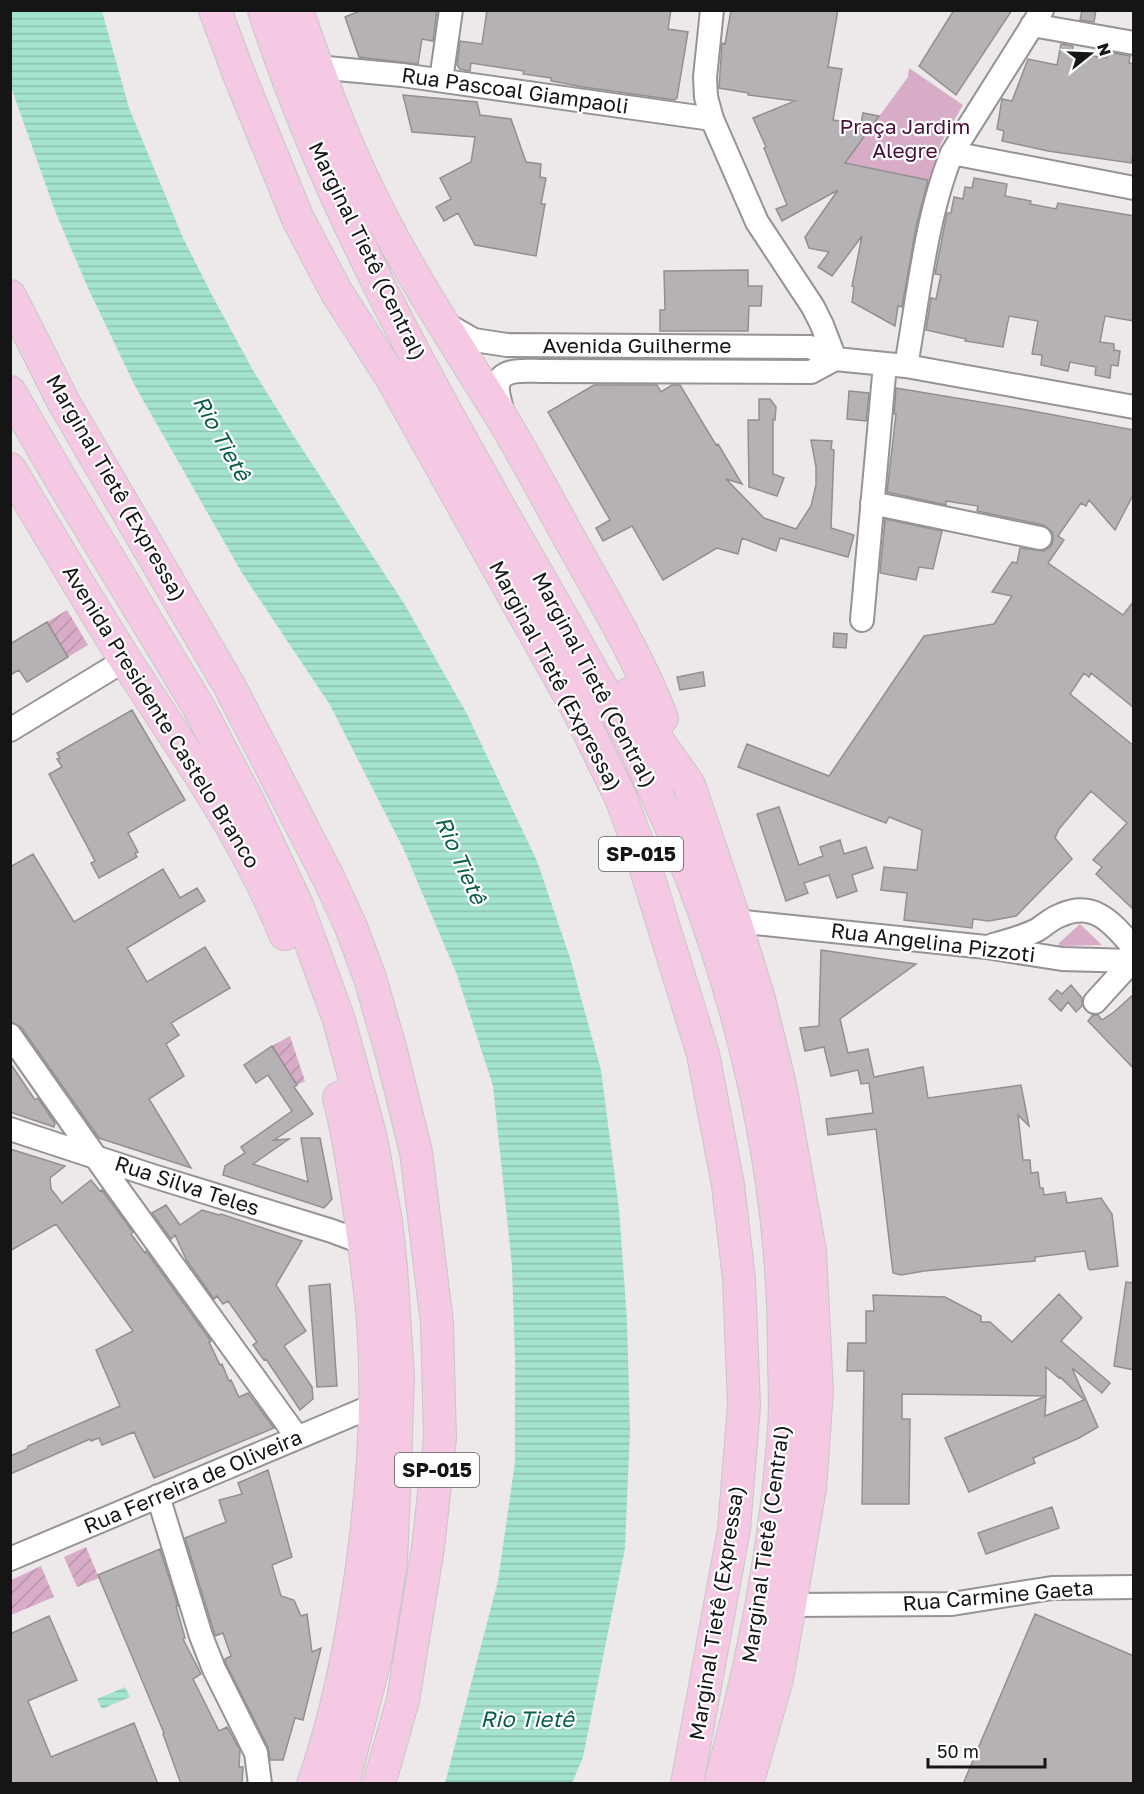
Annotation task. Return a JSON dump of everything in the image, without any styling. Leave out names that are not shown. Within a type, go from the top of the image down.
[{"type":"highway","name":"Marginal Tietê (Expressa)","points":[[215,10],[298,219],[337,293],[391,377],[580,714],[621,798],[641,853],[703,1054],[728,1185],[739,1279],[744,1406],[734,1529],[687,1784]]},
{"type":"highway","name":"Marginal Tietê (Central)","points":[[264,10],[282,68],[331,185],[405,336],[472,460],[630,738],[678,844],[712,934],[747,1046],[769,1158],[779,1227],[784,1317],[784,1425],[777,1500],[760,1609],[735,1731],[720,1784]]},
{"type":"highway","points":[[297,10],[316,67],[361,176],[442,321],[520,450],[655,698],[689,785],[759,999],[780,1085],[810,1251],[817,1392],[810,1488],[791,1605],[777,1679],[747,1784]]},
{"type":"highway","name":"Marginal Tietê (Expressa)","points":[[10,296],[64,403],[231,687],[351,927],[379,1010],[416,1152],[437,1323],[440,1439],[428,1548],[403,1700],[379,1784]]},
{"type":"highway","points":[[405,336],[442,370],[627,692],[689,785]]},
{"type":"highway","points":[[10,392],[198,706],[250,805],[297,905],[339,1020],[371,1138],[386,1221],[398,1376],[391,1562],[376,1656],[343,1784]]},
{"type":"highway","name":"Avenida Presidente Castelo Branco","points":[[10,470],[125,660],[225,814],[273,904],[322,1036],[348,1133],[373,1323],[375,1405],[370,1509],[354,1621],[329,1741],[313,1784]]},
{"type":"highway","points":[[63,483],[69,513],[210,766],[225,814]]},
{"type":"highway","points":[[231,687],[237,723],[328,915],[363,1029],[392,1141],[397,1177],[386,1221]]},
{"type":"highway","points":[[641,853],[672,913],[709,1009],[729,1068],[751,1170],[762,1268],[777,1500]]},
{"type":"street","points":[[441,80],[451,10]]},
{"type":"street","points":[[711,10],[705,77],[706,97],[712,119],[757,222],[813,307],[835,359]]},
{"type":"street","points":[[862,620],[872,503],[895,365],[937,197],[952,153],[1037,18],[1134,43]]},
{"type":"street","name":"Rua Pascoal Giampaoli","points":[[316,67],[441,80],[712,119]]},
{"type":"street","points":[[952,153],[1134,188]]},
{"type":"street","name":"Avenida Guilherme","points":[[442,321],[474,340],[521,346],[810,347],[835,359],[895,365],[1134,407]]},
{"type":"street","points":[[613,346],[613,371]]},
{"type":"street","name":"Avenida Guilherme","points":[[503,420],[498,385],[501,379],[509,373],[811,372],[835,359]]},
{"type":"street","points":[[872,503],[1040,538]]},
{"type":"street","points":[[10,730],[125,660]]},
{"type":"street","points":[[986,947],[1025,936],[1065,913],[1086,910],[1098,913],[1111,924],[1133,957],[1095,1002]]},
{"type":"street","name":"Rua Angelina Pizzoti","points":[[735,921],[986,947],[1062,959],[1133,957]]},
{"type":"street","points":[[10,1035],[297,1437]]},
{"type":"street","name":"Rua Silva Teles","points":[[10,1129],[364,1243]]},
{"type":"street","name":"Rua Ferreira de Oliveira","points":[[10,1559],[375,1405]]},
{"type":"street","points":[[158,1496],[213,1669],[256,1754],[260,1784]]},
{"type":"street","name":"Rua Carmine Gaeta","points":[[791,1605],[952,1604],[1052,1588],[1134,1587]]},
{"type":"green space","name":"Praça Jardim Alegre","points":[[909,68],[963,105],[941,143],[929,180],[845,163],[908,77]]},
{"type":"green space","points":[[67,610],[88,645],[68,657],[47,622]]},
{"type":"green space","points":[[1080,924],[1102,945],[1059,946],[1059,943]]},
{"type":"green space","points":[[290,1036],[305,1081],[297,1085],[272,1046]]},
{"type":"green space","points":[[86,1547],[99,1578],[77,1587],[64,1557]]},
{"type":"green space","points":[[41,1566],[54,1597],[11,1615],[11,1580]]},
{"type":"water","name":"Rio Tietê","points":[[10,11],[102,11],[129,108],[183,238],[254,372],[405,605],[467,714],[537,861],[570,958],[601,1070],[619,1209],[627,1320],[630,1431],[625,1548],[583,1757],[572,1783],[445,1783],[498,1581],[515,1462],[512,1266],[493,1086],[457,975],[404,850],[330,705],[242,573],[135,386],[88,288],[55,211],[11,87]]},
{"type":"water","points":[[125,1687],[130,1697],[102,1709],[97,1699]]},
{"type":"building","points":[[362,10],[437,10],[433,41],[422,39],[418,64],[359,57],[345,17]]},
{"type":"building","points":[[487,10],[671,10],[668,29],[688,32],[677,98],[675,100],[583,87],[551,81],[551,78],[523,74],[524,71],[471,63],[470,71],[460,69],[457,65],[460,41],[482,44]]},
{"type":"building","points":[[731,10],[838,10],[828,67],[842,69],[833,120],[861,124],[863,113],[879,116],[845,163],[928,180],[916,227],[902,307],[898,306],[895,326],[852,302],[854,287],[852,286],[862,236],[832,276],[818,267],[829,252],[809,248],[805,237],[838,190],[782,221],[776,209],[787,205],[753,118],[795,101],[748,95],[749,93],[719,88],[722,43],[725,44]]},
{"type":"building","points":[[954,10],[1012,10],[956,95],[919,66]]},
{"type":"building","points":[[1082,10],[1096,10],[1094,22],[1080,20]]},
{"type":"building","points":[[1061,44],[1073,46],[1072,52],[1093,56],[1107,58],[1108,52],[1130,56],[1129,63],[1134,64],[1134,151],[1131,163],[1048,151],[1002,141],[1004,131],[997,129],[1002,99],[1012,101],[1028,59],[1057,65]]},
{"type":"building","points":[[403,95],[477,102],[480,115],[511,119],[526,162],[541,164],[540,177],[546,178],[541,204],[545,204],[536,256],[475,245],[458,213],[444,221],[436,207],[451,199],[440,178],[471,162],[475,137],[412,132]]},
{"type":"building","points":[[974,178],[1007,184],[1005,196],[1031,201],[1030,204],[1056,209],[1058,203],[1134,216],[1134,321],[1105,316],[1100,342],[1114,344],[1114,350],[1120,351],[1118,366],[1111,365],[1110,378],[1095,375],[1096,367],[1070,362],[1068,371],[1041,365],[1042,355],[1032,354],[1038,321],[1009,316],[1003,347],[965,341],[966,339],[926,330],[931,298],[936,299],[941,275],[935,274],[947,213],[951,213],[954,197],[963,199],[965,187],[972,188]]},
{"type":"building","points":[[748,270],[748,286],[762,286],[761,306],[749,306],[748,331],[660,331],[660,310],[665,310],[664,271]]},
{"type":"building","points":[[594,385],[657,385],[661,392],[672,385],[680,385],[742,484],[726,479],[764,518],[796,529],[811,506],[816,485],[816,467],[811,440],[832,441],[831,449],[834,450],[831,528],[854,535],[848,557],[780,538],[776,551],[742,538],[738,554],[717,548],[663,580],[632,526],[603,541],[596,528],[610,520],[548,412]]},
{"type":"building","points":[[896,388],[1134,430],[1134,493],[1115,530],[1089,500],[1086,506],[1081,503],[1058,536],[1064,540],[1048,563],[1123,615],[1134,601],[1134,708],[1091,673],[1089,677],[1084,673],[1070,694],[1134,746],[1134,910],[1096,874],[1102,867],[1093,860],[1127,823],[1091,791],[1059,829],[1055,838],[1072,859],[1016,916],[989,921],[973,919],[972,928],[904,920],[907,893],[881,890],[884,867],[917,870],[922,830],[889,817],[886,823],[738,767],[747,744],[829,776],[924,636],[994,624],[1012,596],[992,592],[1012,562],[1017,563],[1020,548],[1044,551],[1053,541],[1053,533],[1043,525],[977,511],[978,506],[946,501],[946,505],[887,492],[896,414],[894,414]]},
{"type":"building","points":[[849,391],[869,393],[866,421],[847,419]]},
{"type":"building","points":[[759,399],[770,399],[776,407],[775,420],[773,419],[773,474],[784,478],[777,496],[749,487],[748,420],[759,420]]},
{"type":"building","points":[[885,519],[942,531],[933,569],[919,567],[916,580],[880,573]]},
{"type":"building","points":[[47,622],[68,657],[27,682],[19,670],[10,675],[10,644]]},
{"type":"building","points":[[834,633],[847,634],[846,648],[833,647]]},
{"type":"building","points":[[703,672],[705,686],[680,690],[677,677]]},
{"type":"building","points":[[132,710],[185,800],[128,833],[138,852],[135,853],[137,857],[99,878],[91,863],[95,861],[49,774],[62,767],[57,759],[60,758],[57,753]]},
{"type":"building","points":[[779,807],[799,865],[823,856],[820,847],[840,840],[844,854],[866,847],[873,868],[852,875],[857,891],[837,898],[829,875],[804,883],[808,893],[786,901],[757,814]]},
{"type":"building","points":[[33,854],[74,922],[163,869],[180,898],[197,888],[205,901],[127,948],[147,982],[205,947],[230,988],[171,1023],[179,1035],[166,1044],[184,1076],[149,1099],[191,1168],[99,1138],[21,1027],[10,1022],[10,867]]},
{"type":"building","points":[[821,950],[916,964],[840,1019],[848,1053],[868,1049],[874,1077],[923,1067],[928,1098],[1021,1085],[1029,1126],[1018,1115],[1023,1160],[1030,1160],[1031,1173],[1038,1172],[1040,1188],[1043,1188],[1044,1195],[1065,1192],[1067,1203],[1101,1198],[1112,1214],[1118,1266],[1090,1270],[1085,1251],[1035,1257],[1035,1261],[901,1275],[893,1273],[876,1129],[828,1135],[826,1119],[873,1113],[869,1083],[861,1084],[858,1070],[831,1076],[824,1047],[805,1051],[800,1028],[819,1026]]},
{"type":"building","points":[[1071,985],[1082,998],[1082,1006],[1076,1012],[1068,1002],[1061,1011],[1049,999],[1057,990],[1062,994]]},
{"type":"building","points":[[1134,994],[1134,1069],[1088,1021],[1093,1015],[1098,1015],[1102,1020]]},
{"type":"building","points":[[272,1046],[297,1085],[294,1087],[313,1114],[274,1140],[289,1139],[253,1164],[308,1182],[301,1138],[320,1138],[332,1199],[324,1208],[223,1175],[225,1166],[245,1153],[241,1147],[292,1111],[268,1075],[256,1083],[244,1065]]},
{"type":"building","points":[[10,1063],[35,1100],[38,1098],[55,1123],[54,1127],[10,1112]]},
{"type":"building","points":[[10,1149],[65,1166],[50,1178],[51,1189],[62,1203],[91,1180],[100,1191],[102,1190],[133,1232],[131,1234],[145,1253],[146,1251],[211,1341],[209,1342],[220,1365],[222,1364],[239,1397],[248,1393],[274,1428],[154,1478],[134,1432],[102,1445],[99,1438],[91,1441],[90,1439],[10,1474],[10,1456],[120,1406],[96,1350],[133,1331],[56,1224],[10,1251]]},
{"type":"building","points":[[166,1205],[180,1225],[202,1210],[221,1214],[302,1241],[276,1285],[306,1331],[284,1346],[312,1387],[313,1399],[300,1410],[266,1359],[264,1360],[253,1345],[257,1342],[228,1301],[223,1304],[217,1296],[214,1299],[187,1261],[175,1235],[171,1239],[152,1213]]},
{"type":"building","points":[[1126,1282],[1134,1283],[1134,1370],[1114,1366]]},
{"type":"building","points":[[330,1284],[337,1386],[317,1387],[309,1286]]},
{"type":"building","points":[[1059,1294],[1082,1318],[1061,1341],[1110,1383],[1102,1393],[1072,1368],[1098,1427],[1033,1458],[1035,1463],[969,1492],[945,1438],[1046,1396],[902,1394],[902,1419],[910,1419],[909,1504],[862,1504],[864,1371],[847,1371],[848,1343],[866,1343],[866,1311],[874,1311],[873,1295],[945,1297],[981,1316],[981,1322],[990,1322],[1012,1342]],"holes":[[[1046,1367],[1084,1400],[1045,1416]]]},
{"type":"building","points":[[268,1470],[292,1557],[272,1565],[281,1596],[294,1600],[301,1616],[307,1614],[312,1652],[321,1648],[303,1720],[295,1718],[283,1760],[270,1760],[268,1747],[226,1664],[225,1659],[231,1656],[223,1633],[215,1636],[185,1538],[226,1522],[219,1500],[242,1494],[238,1483]]},
{"type":"building","points":[[1052,1507],[1059,1528],[986,1554],[978,1533]]},
{"type":"building","points":[[160,1549],[178,1606],[176,1606],[185,1638],[183,1639],[201,1674],[193,1679],[219,1731],[227,1727],[240,1750],[239,1767],[243,1767],[242,1784],[181,1784],[164,1733],[98,1575]]},
{"type":"building","points":[[1035,1614],[1134,1656],[1134,1784],[963,1784]]},
{"type":"building","points":[[49,1616],[77,1680],[28,1701],[51,1757],[134,1723],[158,1784],[10,1784],[10,1634]]}]
